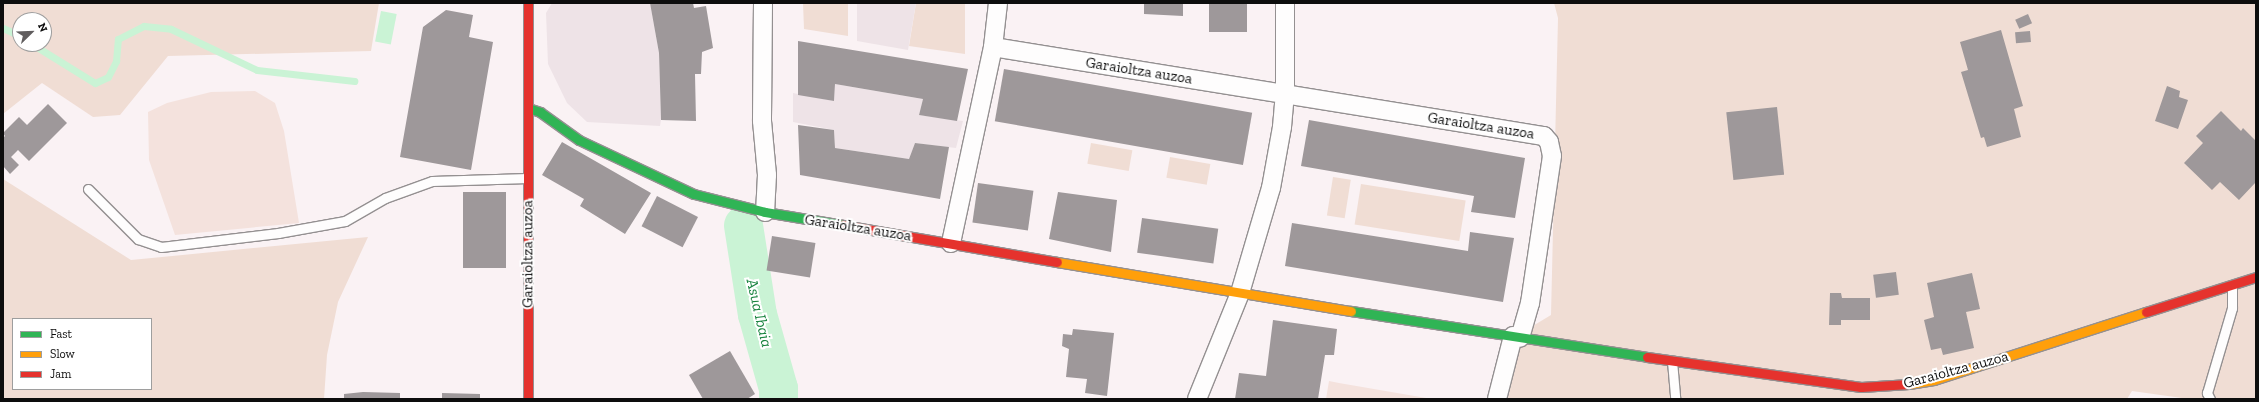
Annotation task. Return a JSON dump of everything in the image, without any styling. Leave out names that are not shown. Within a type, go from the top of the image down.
[{"type":"street","name":"Garaioltza auzoa","points":[[528,3],[528,399]]},
{"type":"street","points":[[763,3],[762,121],[768,175],[765,212]]},
{"type":"street","points":[[951,243],[993,47],[998,3]]},
{"type":"street","points":[[1197,399],[1212,358],[1240,292],[1271,188],[1282,126],[1285,95],[1285,3]]},
{"type":"street","name":"Garaioltza auzoa","points":[[993,47],[1544,136],[1550,142],[1552,156],[1530,303],[1516,337],[1496,399]]},
{"type":"street","name":"Garaioltza auzoa","points":[[528,108],[540,112],[579,140],[694,194],[765,212],[1516,337],[1838,385],[1861,387],[1898,386],[1934,380],[2256,277]]},
{"type":"lane","points":[[88,189],[138,239],[162,247],[278,233],[345,221],[385,198],[432,181],[528,178]]},
{"type":"lane","points":[[2210,399],[2207,393],[2232,308],[2232,285]]},
{"type":"lane","points":[[1672,361],[1675,399]]},
{"type":"shaded area","points":[[3,3],[379,3],[371,51],[168,56],[120,115],[93,117],[42,83],[3,114]]},
{"type":"shaded area","points":[[552,3],[650,3],[659,53],[660,126],[587,122],[567,103],[548,64],[546,13]]},
{"type":"shaded area","points":[[803,3],[848,3],[848,36],[804,29]]},
{"type":"shaded area","points":[[857,3],[916,3],[908,50],[857,41]]},
{"type":"shaded area","points":[[916,3],[965,3],[965,54],[909,46]]},
{"type":"shaded area","points":[[1554,3],[2256,3],[2256,399],[2189,399],[2132,391],[2127,399],[1497,399],[1506,342],[1551,315],[1558,18]]},
{"type":"shaded area","points":[[381,11],[397,14],[391,44],[375,41]]},
{"type":"shaded area","points":[[835,84],[923,99],[919,115],[963,121],[956,148],[915,143],[909,159],[835,148],[834,130],[793,122],[793,93],[834,101]]},
{"type":"shaded area","points":[[255,91],[275,103],[284,131],[299,223],[175,235],[149,160],[148,112],[167,103],[211,92]]},
{"type":"shaded area","points":[[1091,143],[1132,150],[1129,171],[1087,164]]},
{"type":"shaded area","points":[[1170,157],[1210,164],[1207,185],[1166,178]]},
{"type":"shaded area","points":[[1333,177],[1351,180],[1345,218],[1327,216]]},
{"type":"shaded area","points":[[3,179],[131,260],[368,237],[338,302],[327,355],[324,399],[3,399]]},
{"type":"shaded area","points":[[1361,184],[1466,201],[1459,241],[1355,224]]},
{"type":"shaded area","points":[[1329,381],[1339,383],[1432,399],[1326,399]]},
{"type":"building","points":[[650,3],[693,3],[694,8],[706,6],[713,48],[702,52],[701,74],[695,74],[696,121],[661,120],[659,53]]},
{"type":"building","points":[[1144,3],[1183,3],[1183,16],[1144,14]]},
{"type":"building","points":[[1209,3],[1247,3],[1247,32],[1209,32]]},
{"type":"building","points":[[446,10],[473,15],[469,37],[493,42],[471,170],[400,157],[423,27]]},
{"type":"building","points":[[2028,14],[2032,23],[2019,29],[2015,20]]},
{"type":"building","points":[[2001,30],[2023,106],[2014,109],[2021,137],[1987,147],[1984,137],[1981,138],[1961,72],[1968,70],[1960,42]]},
{"type":"building","points":[[2030,31],[2031,42],[2016,43],[2015,32]]},
{"type":"building","points":[[798,41],[968,69],[957,121],[919,115],[923,99],[835,84],[834,101],[798,95]]},
{"type":"building","points":[[1004,69],[1252,113],[1243,165],[995,121]]},
{"type":"building","points":[[2167,86],[2180,91],[2179,97],[2188,100],[2178,129],[2155,121]]},
{"type":"building","points":[[48,104],[67,123],[29,161],[18,150],[11,157],[19,165],[10,174],[3,166],[3,138],[5,136],[3,133],[19,117],[27,125]]},
{"type":"building","points":[[1777,107],[1784,175],[1733,180],[1726,112]]},
{"type":"building","points":[[2221,111],[2241,131],[2243,128],[2256,141],[2256,182],[2239,200],[2220,182],[2212,190],[2184,163],[2203,143],[2196,136]]},
{"type":"building","points":[[1309,120],[1525,158],[1515,218],[1471,212],[1474,196],[1301,166]]},
{"type":"building","points":[[798,125],[834,130],[835,148],[909,159],[915,143],[949,147],[940,199],[800,175]]},
{"type":"building","points":[[562,142],[651,193],[625,234],[580,206],[584,199],[542,175]]},
{"type":"building","points":[[978,183],[1033,191],[1028,230],[972,223]]},
{"type":"building","points":[[463,192],[506,192],[506,268],[463,268]]},
{"type":"building","points":[[1058,192],[1117,200],[1111,252],[1049,239]]},
{"type":"building","points":[[657,196],[698,217],[683,247],[642,226]]},
{"type":"building","points":[[1142,218],[1218,229],[1213,263],[1137,253]]},
{"type":"building","points":[[1292,223],[1468,251],[1470,232],[1514,238],[1503,302],[1285,266]]},
{"type":"building","points":[[772,236],[815,243],[810,277],[767,271]]},
{"type":"building","points":[[1896,272],[1899,295],[1876,298],[1873,275]]},
{"type":"building","points":[[1972,273],[1980,309],[1966,312],[1974,348],[1943,355],[1941,348],[1931,350],[1924,320],[1934,317],[1927,283]]},
{"type":"building","points":[[1830,293],[1841,293],[1842,298],[1870,298],[1870,320],[1841,320],[1841,325],[1829,325]]},
{"type":"building","points":[[1273,320],[1337,329],[1334,355],[1325,355],[1318,399],[1235,399],[1239,373],[1266,376]]},
{"type":"building","points":[[1073,329],[1114,333],[1107,396],[1085,393],[1087,379],[1066,377],[1069,349],[1062,346],[1063,334],[1072,335]]},
{"type":"building","points":[[730,351],[755,394],[747,399],[703,399],[689,375]]},
{"type":"building","points":[[363,392],[400,393],[400,399],[344,399],[344,394]]},
{"type":"building","points":[[442,393],[480,394],[480,399],[442,399]]},
{"type":"waterway","points":[[45,52],[95,83],[108,77],[116,61],[118,39],[144,26],[171,29],[257,70],[354,81]]},
{"type":"waterway","points":[[3,28],[12,32]]},
{"type":"waterway","name":"Asua Ibaia","points":[[743,225],[757,314],[778,388],[778,399]]},
{"type":"traffic: fast","points":[[528,108],[540,112],[579,140],[694,194],[765,212],[843,225]]},
{"type":"traffic: fast","points":[[1351,311],[1647,357]]},
{"type":"traffic: slow","points":[[1057,262],[1351,311]]},
{"type":"traffic: slow","points":[[1909,384],[1934,380],[2146,312]]},
{"type":"traffic: jam","points":[[528,3],[528,399]]},
{"type":"traffic: jam","points":[[843,225],[1057,262]]},
{"type":"traffic: jam","points":[[2146,312],[2256,277]]},
{"type":"traffic: jam","points":[[1647,357],[1861,387],[1909,384]]}]
